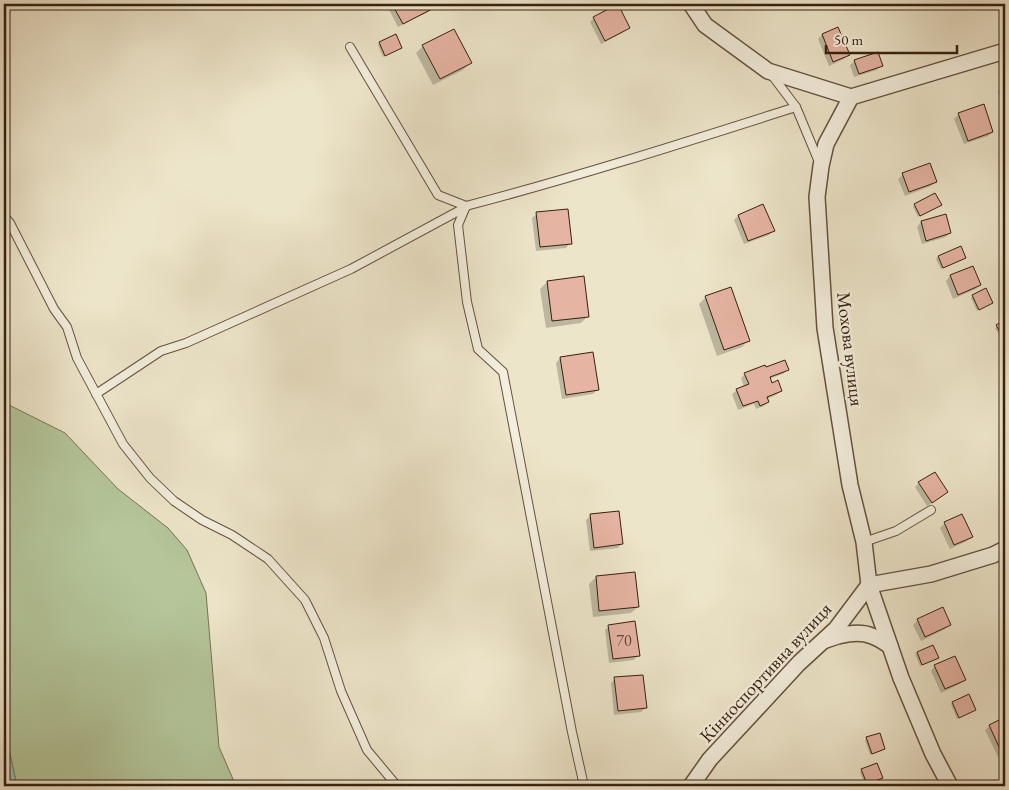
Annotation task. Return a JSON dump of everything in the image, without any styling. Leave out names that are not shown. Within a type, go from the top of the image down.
[{"type":"street","points":[[691,4],[705,25],[768,71],[851,97],[1005,51]]},
{"type":"street","name":"Мохова вулиця","points":[[851,97],[826,144],[817,197],[825,328],[850,485],[864,542],[869,585],[901,678],[930,746],[950,786]]},
{"type":"street","points":[[869,585],[931,574],[993,555],[1005,549]]},
{"type":"street","name":"Кінноспортивна вулиця","points":[[691,786],[710,758],[798,664],[836,629],[869,585]]},
{"type":"street","points":[[822,642],[837,636],[854,634],[870,635],[890,646]]},
{"type":"lane","points":[[350,47],[438,195],[466,206]]},
{"type":"lane","points":[[768,71],[796,107],[821,166]]},
{"type":"lane","points":[[96,394],[161,351],[186,343],[352,269],[466,206],[600,169],[796,107]]},
{"type":"lane","points":[[466,206],[458,225],[467,302],[478,349],[504,372],[572,732],[584,786]]},
{"type":"lane","points":[[4,216],[10,223],[54,309],[67,327],[78,358],[123,444],[150,478],[174,501],[202,520],[232,535],[268,559],[305,600],[324,638],[341,690],[367,750],[398,786]]},
{"type":"lane","points":[[864,542],[896,531],[931,510]]},
{"type":"green space","points":[[4,401],[65,433],[118,489],[168,528],[187,550],[206,593],[219,747],[236,786],[17,786],[4,727]]},
{"type":"water","points":[[4,727],[17,786],[4,786]]},
{"type":"building","points":[[392,4],[432,4],[434,8],[403,24]]},
{"type":"building","points":[[618,4],[630,28],[605,41],[593,17]]},
{"type":"building","points":[[838,27],[850,55],[833,62],[822,34]]},
{"type":"building","points":[[454,29],[472,63],[440,79],[422,45]]},
{"type":"building","points":[[396,34],[402,48],[385,56],[379,42]]},
{"type":"building","points":[[878,52],[883,66],[859,74],[854,60]]},
{"type":"building","points":[[984,104],[993,132],[968,141],[958,113]]},
{"type":"building","points":[[930,163],[937,182],[909,192],[902,173]]},
{"type":"building","points":[[935,193],[942,205],[920,216],[914,204]]},
{"type":"building","points":[[763,204],[775,231],[748,241],[738,215]]},
{"type":"building","points":[[568,209],[572,244],[540,247],[536,212]]},
{"type":"building","points":[[946,214],[951,233],[926,241],[921,221]]},
{"type":"building","points":[[961,246],[966,258],[943,268],[938,256]]},
{"type":"building","points":[[973,266],[981,285],[958,295],[950,275]]},
{"type":"building","points":[[584,276],[589,317],[552,321],[547,281]]},
{"type":"building","points":[[731,287],[750,341],[724,350],[705,296]]},
{"type":"building","points":[[986,288],[993,303],[979,310],[972,295]]},
{"type":"building","points":[[1005,320],[1005,338],[1004,339],[996,325]]},
{"type":"building","points":[[593,352],[599,390],[566,395],[560,357]]},
{"type":"building","points":[[785,360],[789,370],[770,377],[772,383],[778,380],[782,391],[767,397],[769,402],[760,406],[758,401],[743,406],[736,389],[749,384],[744,373]]},
{"type":"building","points":[[935,472],[948,492],[932,503],[918,482]]},
{"type":"building","points":[[619,511],[623,544],[594,548],[590,514]]},
{"type":"building","points":[[962,514],[973,537],[954,545],[944,522]]},
{"type":"building","points":[[635,572],[639,607],[599,611],[596,576]]},
{"type":"building","points":[[943,607],[951,625],[925,637],[917,619]]},
{"type":"building","points":[[635,621],[640,656],[613,659],[608,625]]},
{"type":"building","points":[[933,645],[939,658],[922,665],[917,652]]},
{"type":"building","points":[[955,656],[966,680],[945,689],[934,665]]},
{"type":"building","points":[[643,675],[647,708],[618,711],[614,677]]},
{"type":"building","points":[[969,694],[976,710],[959,718],[952,702]]},
{"type":"building","points":[[1005,717],[1005,757],[1004,758],[989,725]]},
{"type":"building","points":[[880,733],[885,749],[872,754],[866,737]]},
{"type":"building","points":[[877,763],[883,778],[867,784],[861,769]]}]
